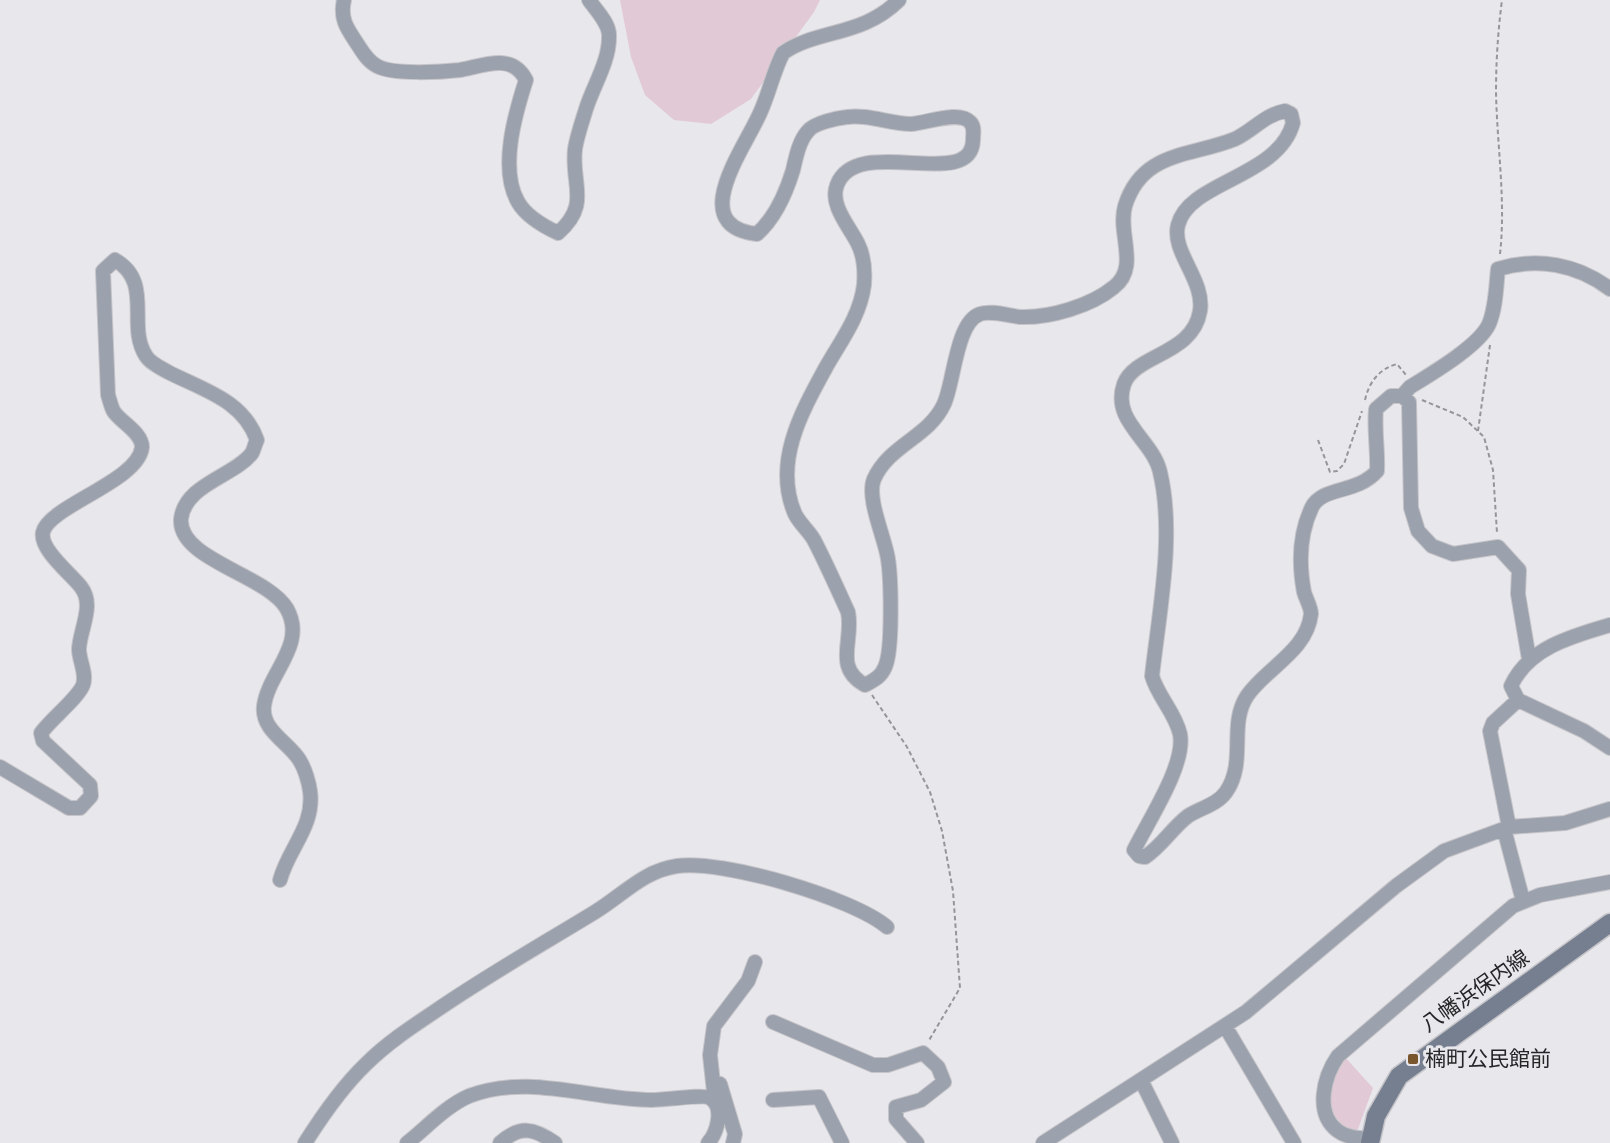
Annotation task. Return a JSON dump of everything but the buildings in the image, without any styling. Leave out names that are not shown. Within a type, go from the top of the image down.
[{"type":"main road","name":"八幡浜保内線","points":[[1370,1141],[1376,1116],[1399,1076],[1610,923]]},
{"type":"street","points":[[344,0],[341,14],[344,24],[365,57],[377,67],[392,71],[459,70],[498,62],[509,63],[522,73],[526,80],[512,127],[512,188],[519,204],[540,225],[558,233],[570,222],[576,211],[579,189],[575,151],[586,110],[608,48],[608,27],[589,0]]},
{"type":"street","points":[[899,0],[875,18],[850,30],[792,47],[783,53],[759,116],[735,160],[724,191],[723,218],[743,233],[757,234],[765,227],[782,197],[801,144],[812,128],[846,117],[866,117],[894,124],[958,117],[968,120],[973,126],[972,148],[968,156],[954,162],[928,164],[872,161],[855,166],[837,184],[835,198],[859,246],[865,268],[864,287],[849,329],[798,420],[786,470],[795,514],[813,538],[848,612],[851,624],[847,665],[853,678],[865,685],[877,679],[884,670],[890,643],[888,560],[873,498],[873,483],[880,467],[893,452],[933,423],[940,413],[947,398],[964,330],[974,317],[982,313],[1023,317],[1048,315],[1101,296],[1116,286],[1126,273],[1128,260],[1124,240],[1124,208],[1133,186],[1151,167],[1235,138],[1272,113],[1285,111],[1290,114],[1293,123],[1291,132],[1275,152],[1254,168],[1192,203],[1183,214],[1177,226],[1178,236],[1185,259],[1196,279],[1201,301],[1200,315],[1195,326],[1176,347],[1142,364],[1124,384],[1122,403],[1125,417],[1150,450],[1160,470],[1165,502],[1163,571],[1152,676],[1155,687],[1173,714],[1180,735],[1180,751],[1175,773],[1134,850],[1139,856],[1145,857],[1154,851],[1188,816],[1216,801],[1226,792],[1236,770],[1237,715],[1248,694],[1292,650],[1305,633],[1311,612],[1299,565],[1312,507],[1323,494],[1368,481],[1377,471],[1378,453],[1374,430],[1376,409],[1391,396],[1406,392],[1476,340],[1488,326],[1493,312],[1498,269],[1523,261],[1559,265],[1584,274],[1610,289]]},
{"type":"street","points":[[0,767],[69,808],[80,808],[91,796],[90,785],[43,741],[41,733],[51,718],[75,697],[83,685],[79,650],[88,606],[84,589],[44,545],[43,532],[52,519],[126,470],[138,456],[141,447],[139,437],[113,411],[108,395],[103,271],[115,260],[128,267],[133,279],[139,308],[139,334],[146,356],[160,368],[222,397],[236,407],[242,412],[257,440],[252,453],[187,502],[181,517],[181,530],[191,545],[279,596],[292,623],[288,655],[263,709],[266,721],[275,735],[300,761],[310,790],[310,803],[304,834],[280,880]]},
{"type":"street","points":[[1406,392],[1412,423],[1411,508],[1418,531],[1432,546],[1453,554],[1498,548],[1519,570],[1519,606],[1529,659]]},
{"type":"street","points":[[1610,625],[1565,640],[1529,659],[1517,672],[1511,686],[1518,700],[1584,731],[1610,748]]},
{"type":"street","points":[[1518,700],[1492,723],[1490,731],[1523,901]]},
{"type":"street","points":[[1043,1143],[1225,1026],[1278,987],[1422,866],[1444,851],[1507,828],[1565,823],[1610,809]]},
{"type":"street","points":[[305,1143],[345,1088],[388,1044],[492,972],[598,910],[648,873],[677,866],[700,864],[747,873],[839,900],[887,927]]},
{"type":"street","points":[[1370,1141],[1337,1131],[1329,1119],[1324,1104],[1324,1086],[1328,1070],[1338,1056],[1513,906],[1523,901],[1610,882]]},
{"type":"street","points":[[710,1097],[714,1092],[710,1055],[714,1026],[748,981],[755,962]]},
{"type":"street","points":[[774,1022],[873,1065],[888,1065],[922,1053],[938,1067],[945,1082],[921,1100],[896,1107],[896,1119],[917,1143]]},
{"type":"street","points":[[1225,1026],[1294,1143]]},
{"type":"street","points":[[1141,1080],[1172,1143]]},
{"type":"street","points":[[714,1082],[720,1084],[735,1134],[733,1143]]},
{"type":"street","points":[[407,1143],[451,1107],[469,1097],[491,1090],[566,1089],[623,1100],[674,1101],[697,1095],[710,1097],[715,1102],[719,1123],[708,1143]]},
{"type":"street","points":[[773,1100],[819,1097],[842,1143]]},
{"type":"street","points":[[500,1143],[517,1131],[538,1131],[555,1143]]},
{"type":"path","points":[[1498,269],[1503,226],[1497,42],[1502,0]]},
{"type":"path","points":[[1478,431],[1491,340]]},
{"type":"path","points":[[1406,392],[1424,403],[1463,417],[1484,437],[1493,470],[1498,548]]},
{"type":"path","points":[[865,685],[907,747],[930,792],[942,831],[953,891],[960,988],[922,1053]]},
{"type":"shaded area","points":[[620,0],[820,0],[814,12],[751,99],[711,124],[674,120],[645,95],[631,57]]},
{"type":"shaded area","points":[[1344,1056],[1373,1088],[1358,1129],[1349,1130],[1343,1126],[1334,1112],[1329,1095],[1331,1071]]},
{"type":"place","name":"楠町公民館前","points":[[1413,1059]]}]
